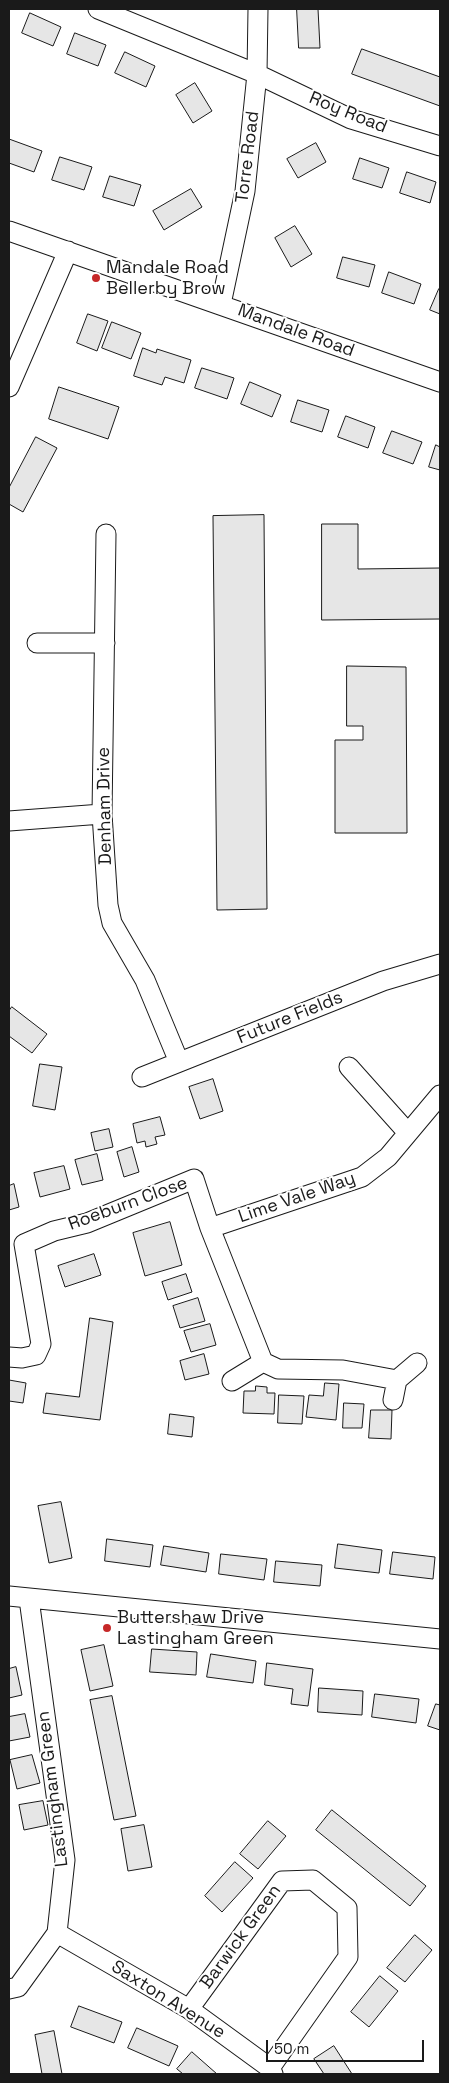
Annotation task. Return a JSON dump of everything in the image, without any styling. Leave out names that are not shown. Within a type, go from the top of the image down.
[{"type":"street","name":"Roy Road","points":[[98,9],[257,74],[352,119],[440,146]]},
{"type":"street","name":"Torre Road","points":[[221,304],[245,191],[257,74],[258,9]]},
{"type":"street","name":"Mandale Road","points":[[9,231],[440,382]]},
{"type":"street","points":[[9,387],[68,251]]},
{"type":"street","name":"Denham Drive","points":[[106,534],[102,814],[108,905],[112,923],[145,980],[179,1062]]},
{"type":"street","points":[[37,643],[104,643]]},
{"type":"street","points":[[9,821],[102,814]]},
{"type":"street","name":"Future Fields","points":[[142,1077],[383,981],[440,964]]},
{"type":"street","points":[[349,1067],[408,1133]]},
{"type":"street","name":"Lime Vale Way","points":[[210,1228],[362,1177],[388,1157],[440,1095]]},
{"type":"street","name":"Roeburn Close","points":[[9,1357],[22,1358],[36,1354],[41,1344],[24,1244],[54,1231],[87,1223],[194,1178],[210,1228],[263,1362]]},
{"type":"street","points":[[232,1381],[263,1362],[278,1369],[343,1370],[397,1380]]},
{"type":"street","points":[[393,1400],[397,1380],[417,1363]]},
{"type":"street","points":[[9,1596],[440,1639]]},
{"type":"street","name":"Lastingham Green","points":[[9,1990],[18,1987],[57,1933],[65,1860],[29,1599]]},
{"type":"street","name":"Barwick Green","points":[[189,2009],[282,1880],[313,1880],[347,1908],[348,1957],[272,2071]]},
{"type":"street","name":"Saxton Avenue","points":[[57,1933],[189,2009],[272,2071]]},
{"type":"building","points":[[297,9],[318,9],[320,48],[299,48]]},
{"type":"building","points":[[30,13],[61,27],[53,46],[22,33]]},
{"type":"building","points":[[75,33],[106,45],[98,66],[67,54]]},
{"type":"building","points":[[362,49],[440,77],[440,106],[352,74]]},
{"type":"building","points":[[125,52],[155,66],[146,87],[115,73]]},
{"type":"building","points":[[195,83],[212,111],[193,123],[176,95]]},
{"type":"building","points":[[9,139],[42,151],[34,172],[9,163]]},
{"type":"building","points":[[316,143],[326,162],[298,178],[287,159]]},
{"type":"building","points":[[60,157],[92,167],[84,190],[52,180]]},
{"type":"building","points":[[360,158],[389,168],[382,188],[353,179]]},
{"type":"building","points":[[407,172],[436,182],[430,203],[400,193]]},
{"type":"building","points":[[110,176],[141,185],[134,206],[103,197]]},
{"type":"building","points":[[191,189],[202,207],[164,230],[153,211]]},
{"type":"building","points":[[295,226],[312,254],[291,267],[275,238]]},
{"type":"building","points":[[343,257],[375,265],[369,287],[337,278]]},
{"type":"building","points":[[389,272],[421,284],[414,304],[382,293]]},
{"type":"building","points":[[440,290],[440,314],[430,310]]},
{"type":"building","points":[[88,314],[108,321],[97,351],[77,343]]},
{"type":"building","points":[[112,322],[141,333],[131,359],[102,348]]},
{"type":"building","points":[[143,348],[156,353],[157,349],[191,360],[184,383],[165,377],[162,385],[134,376]]},
{"type":"building","points":[[202,368],[234,378],[227,399],[195,388]]},
{"type":"building","points":[[250,382],[281,395],[272,417],[241,404]]},
{"type":"building","points":[[59,387],[119,407],[108,439],[49,419]]},
{"type":"building","points":[[298,400],[329,410],[322,432],[291,422]]},
{"type":"building","points":[[346,416],[375,427],[368,448],[338,437]]},
{"type":"building","points":[[392,431],[422,442],[413,464],[383,453]]},
{"type":"building","points":[[36,437],[57,448],[23,512],[9,504],[9,488]]},
{"type":"building","points":[[436,445],[440,447],[440,470],[429,467]]},
{"type":"building","points":[[264,515],[267,909],[217,910],[213,516]]},
{"type":"building","points":[[322,524],[358,524],[358,569],[440,568],[440,619],[322,620]]},
{"type":"building","points":[[347,666],[406,667],[407,833],[335,833],[335,740],[363,740],[363,726],[347,726]]},
{"type":"building","points":[[12,1007],[47,1034],[32,1053],[9,1036],[9,1011]]},
{"type":"building","points":[[40,1064],[62,1067],[55,1110],[33,1106]]},
{"type":"building","points":[[213,1079],[223,1111],[200,1119],[189,1087]]},
{"type":"building","points":[[160,1117],[165,1135],[155,1137],[157,1144],[146,1147],[145,1141],[137,1143],[133,1124]]},
{"type":"building","points":[[109,1129],[113,1147],[95,1151],[91,1133]]},
{"type":"building","points":[[132,1147],[139,1172],[124,1177],[117,1152]]},
{"type":"building","points":[[97,1154],[103,1180],[82,1185],[75,1160]]},
{"type":"building","points":[[64,1166],[70,1189],[40,1197],[34,1173]]},
{"type":"building","points":[[14,1184],[19,1207],[9,1210],[9,1186]]},
{"type":"building","points":[[170,1222],[182,1265],[145,1276],[133,1233]]},
{"type":"building","points":[[94,1254],[101,1275],[65,1287],[58,1266]]},
{"type":"building","points":[[186,1274],[192,1292],[168,1300],[162,1282]]},
{"type":"building","points":[[198,1298],[205,1321],[180,1328],[173,1306]]},
{"type":"building","points":[[90,1318],[113,1322],[100,1420],[43,1413],[46,1393],[79,1397]]},
{"type":"building","points":[[210,1324],[216,1345],[191,1352],[184,1331]]},
{"type":"building","points":[[204,1354],[209,1374],[185,1380],[180,1361]]},
{"type":"building","points":[[9,1380],[26,1383],[23,1403],[9,1401]]},
{"type":"building","points":[[325,1383],[339,1384],[336,1420],[306,1417],[309,1395],[323,1396]]},
{"type":"building","points":[[256,1386],[267,1387],[267,1393],[275,1393],[274,1414],[243,1413],[244,1391],[255,1391]]},
{"type":"building","points":[[279,1395],[304,1396],[302,1424],[278,1423]]},
{"type":"building","points":[[344,1403],[364,1404],[362,1428],[343,1428]]},
{"type":"building","points":[[371,1410],[392,1410],[391,1439],[369,1438]]},
{"type":"building","points":[[170,1414],[194,1417],[192,1437],[168,1434]]},
{"type":"building","points":[[61,1502],[72,1558],[49,1563],[38,1506]]},
{"type":"building","points":[[107,1539],[153,1545],[150,1567],[105,1561]]},
{"type":"building","points":[[338,1544],[382,1550],[379,1573],[335,1568]]},
{"type":"building","points":[[164,1546],[209,1553],[206,1572],[161,1565]]},
{"type":"building","points":[[393,1552],[435,1557],[433,1579],[390,1574]]},
{"type":"building","points":[[221,1554],[267,1559],[264,1580],[219,1574]]},
{"type":"building","points":[[276,1561],[322,1565],[320,1586],[274,1582]]},
{"type":"building","points":[[104,1645],[113,1686],[90,1691],[81,1650]]},
{"type":"building","points":[[152,1649],[197,1652],[196,1675],[150,1672]]},
{"type":"building","points":[[211,1654],[256,1661],[253,1683],[207,1677]]},
{"type":"building","points":[[267,1663],[313,1669],[308,1706],[291,1704],[293,1689],[265,1685]]},
{"type":"building","points":[[16,1667],[22,1695],[9,1698],[9,1669]]},
{"type":"building","points":[[319,1688],[363,1691],[362,1715],[318,1712]]},
{"type":"building","points":[[375,1694],[419,1699],[416,1723],[372,1717]]},
{"type":"building","points":[[112,1696],[136,1816],[114,1820],[90,1700]]},
{"type":"building","points":[[436,1704],[440,1705],[440,1730],[428,1726]]},
{"type":"building","points":[[25,1714],[30,1737],[9,1741],[9,1717]]},
{"type":"building","points":[[32,1755],[40,1783],[17,1789],[10,1760]]},
{"type":"building","points":[[43,1801],[48,1825],[24,1830],[19,1805]]},
{"type":"building","points":[[332,1810],[426,1886],[410,1906],[316,1830]]},
{"type":"building","points":[[268,1821],[286,1836],[258,1869],[240,1854]]},
{"type":"building","points":[[144,1825],[152,1867],[128,1871],[121,1829]]},
{"type":"building","points":[[235,1862],[253,1878],[222,1912],[205,1896]]},
{"type":"building","points":[[415,1935],[432,1950],[405,1982],[387,1968]]},
{"type":"building","points":[[380,1976],[398,1991],[369,2027],[351,2012]]},
{"type":"building","points":[[79,2006],[122,2022],[114,2043],[71,2027]]},
{"type":"building","points":[[137,2028],[178,2046],[169,2066],[128,2048]]},
{"type":"building","points":[[54,2031],[62,2074],[42,2074],[35,2035]]},
{"type":"building","points":[[334,2046],[352,2074],[324,2074],[314,2059]]},
{"type":"building","points":[[192,2052],[217,2074],[183,2074],[177,2069]]},
{"type":"place","name":"Mandale Road Bellerby Brow","points":[[96,278]]},
{"type":"place","name":"Buttershaw Drive Lastingham Green","points":[[107,1628]]}]
